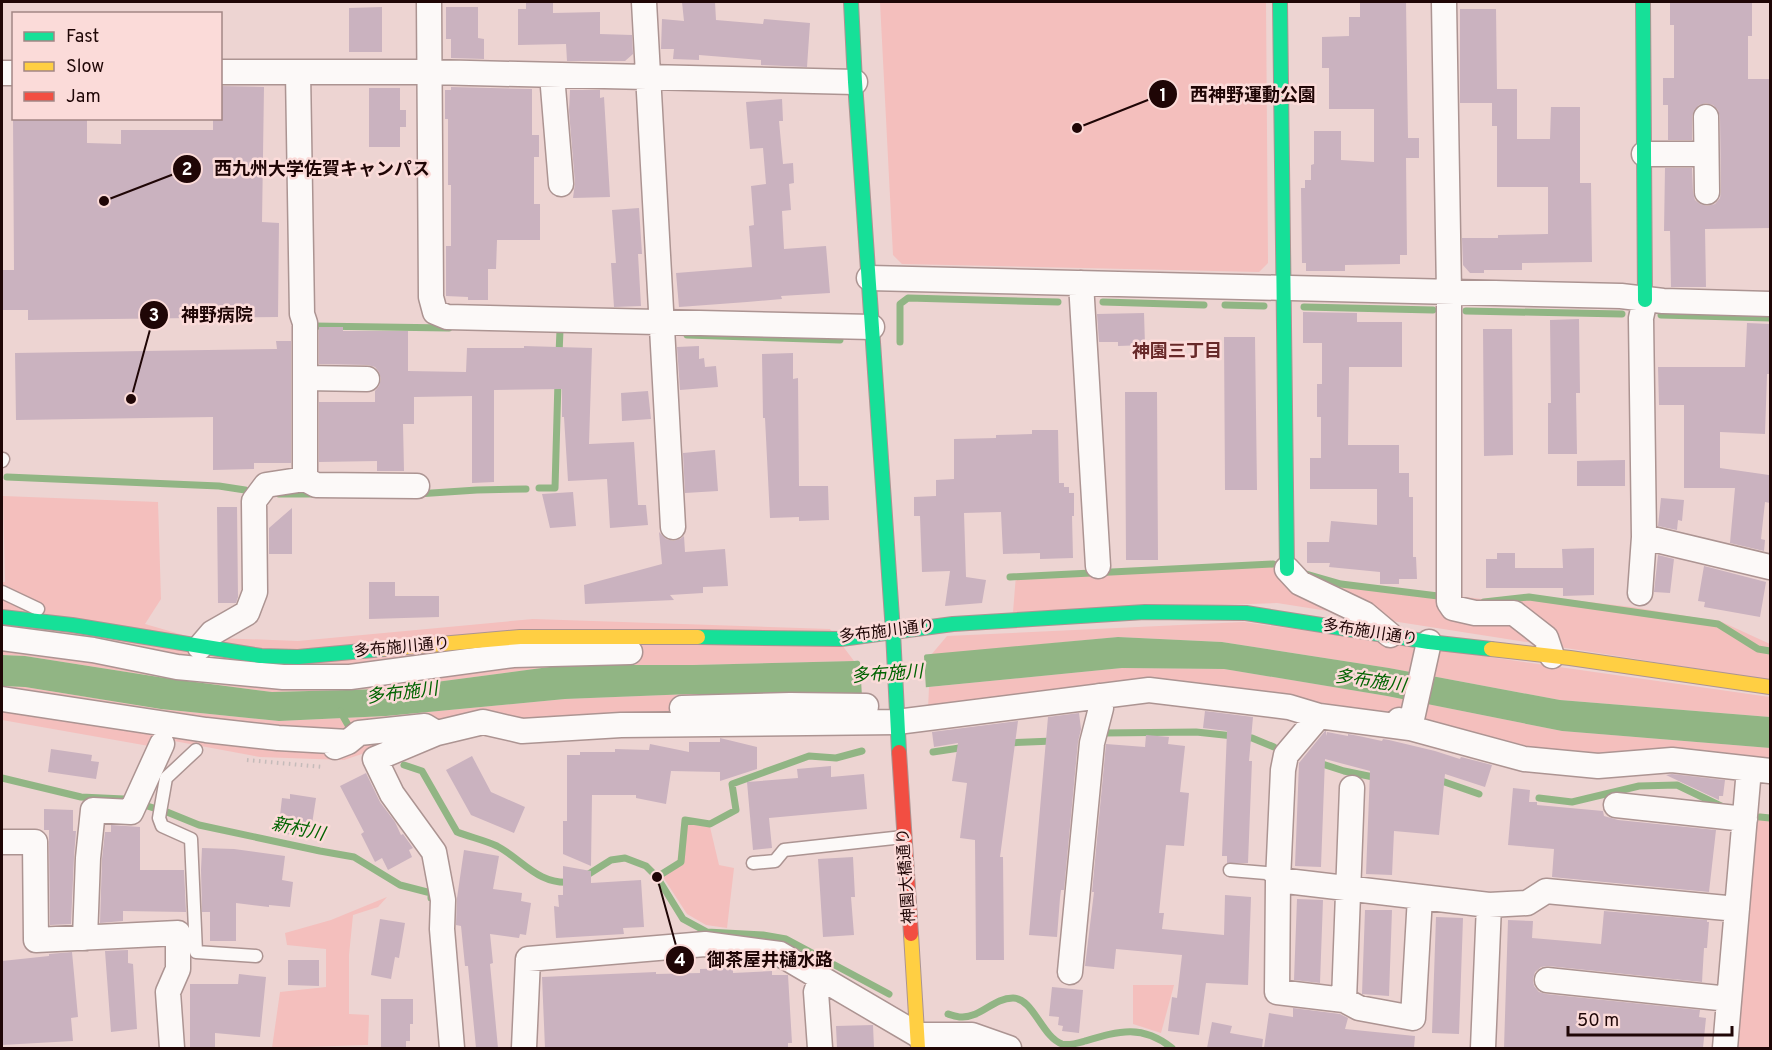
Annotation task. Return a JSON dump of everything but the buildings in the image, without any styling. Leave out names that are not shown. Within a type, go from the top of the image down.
[{"type":"street","points":[[429,2],[430,297],[435,312],[447,317],[872,327]]},
{"type":"street","points":[[644,2],[673,527]]},
{"type":"street","name":"神園大橋通り","points":[[850,2],[893,632],[896,713],[918,1042]]},
{"type":"street","points":[[1280,2],[1287,569],[1300,583],[1365,614],[1390,635]]},
{"type":"street","points":[[1444,2],[1449,292],[1449,602],[1453,608],[1476,613],[1514,613],[1546,638],[1552,656]]},
{"type":"street","points":[[1640,593],[1644,537],[1641,318],[1645,300],[1643,2]]},
{"type":"street","points":[[222,72],[430,72],[855,82]]},
{"type":"street","points":[[298,72],[302,314],[305,324],[305,479]]},
{"type":"street","points":[[552,75],[561,184]]},
{"type":"street","points":[[1706,117],[1707,192]]},
{"type":"street","points":[[1644,154],[1706,154]]},
{"type":"street","points":[[869,278],[1284,287],[1770,304]]},
{"type":"street","points":[[1081,283],[1098,566]]},
{"type":"street","points":[[305,378],[367,379]]},
{"type":"street","points":[[200,647],[212,633],[247,613],[255,592],[254,501],[266,485],[305,479],[316,485],[417,486]]},
{"type":"street","points":[[1644,537],[1770,567]]},
{"type":"street","name":"多布施川通り","points":[[2,617],[72,625],[261,656],[298,657],[520,637],[841,639],[953,624],[1145,612],[1246,614],[1429,642],[1552,656],[1770,687]]},
{"type":"street","points":[[2,638],[93,650],[177,667],[283,677],[350,677],[513,655],[645,651],[655,637]]},
{"type":"street","points":[[1410,728],[1429,642]]},
{"type":"street","points":[[921,703],[1145,676],[1211,683],[1384,709],[1410,728]]},
{"type":"street","points":[[452,1048],[442,929],[443,900],[434,852],[392,794],[375,759],[436,733],[483,722],[522,731],[896,713],[1149,690],[1289,706],[1319,716],[1410,728],[1524,759],[1598,766],[1672,760],[1760,770],[1745,819],[1725,1048]]},
{"type":"street","points":[[1070,972],[1092,743],[1101,708],[1099,696]]},
{"type":"street","points":[[2,699],[201,740],[240,742],[253,749],[277,741],[313,755],[354,737],[425,726],[436,733]]},
{"type":"street","points":[[511,728],[521,717],[621,710],[790,705],[868,706]]},
{"type":"street","points":[[1319,716],[1286,754],[1282,770],[1277,992],[1344,1000],[1359,1008],[1413,1018],[1420,897]]},
{"type":"street","points":[[85,938],[88,858],[93,810],[144,801],[162,744]]},
{"type":"street","points":[[1344,1000],[1352,788]]},
{"type":"street","points":[[1616,805],[1745,819]]},
{"type":"street","points":[[2,842],[35,842],[36,940],[178,933],[178,969],[168,992],[166,1048]]},
{"type":"street","points":[[1278,880],[1489,905],[1527,903],[1546,891],[1737,909]]},
{"type":"street","points":[[1483,1048],[1489,905]]},
{"type":"street","points":[[524,1048],[528,959],[705,944],[780,954],[918,1042],[972,1035],[1009,1048]]},
{"type":"street","points":[[820,978],[816,992],[820,1048]]},
{"type":"street","points":[[1546,980],[1730,999]]},
{"type":"lane","points":[[2,592],[72,625]]},
{"type":"lane","points":[[201,740],[144,801],[159,818],[162,826],[191,839],[196,952],[256,956]]},
{"type":"lane","points":[[753,863],[775,861],[784,850],[904,837]]},
{"type":"lane","points":[[1230,870],[1266,873],[1278,880]]},
{"type":"shaded area","points":[[880,2],[1266,2],[1268,263],[1259,272],[902,264],[893,255]]},
{"type":"shaded area","points":[[3,496],[158,502],[161,599],[145,624],[190,637],[298,641],[533,619],[830,629],[854,661],[564,665],[383,689],[272,692],[25,656],[2,655],[2,582],[5,582]]},
{"type":"shaded area","points":[[1277,561],[1342,582],[1482,599],[1529,595],[1632,607],[1722,622],[1770,644],[1770,680],[1277,603],[1013,612],[1016,575]]},
{"type":"shaded area","points":[[1244,622],[1770,697],[1770,717],[1560,700],[1389,668],[1222,642],[1118,637],[931,655],[947,636]]},
{"type":"shaded area","points":[[1122,668],[1224,669],[1387,696],[1562,731],[1770,748],[1770,761],[1606,756],[1537,751],[1145,682],[928,710],[929,687]]},
{"type":"shaded area","points":[[2,686],[25,687],[161,709],[279,721],[386,716],[565,699],[691,694],[857,694],[861,711],[526,725],[478,715],[344,760],[260,757],[158,738],[149,746],[2,720]]},
{"type":"shaded area","points":[[1756,813],[1770,815],[1770,1048],[1734,1048]]},
{"type":"shaded area","points":[[683,823],[710,827],[719,865],[734,868],[727,928],[706,925],[687,914],[661,874],[677,862]]},
{"type":"shaded area","points":[[387,897],[378,907],[353,915],[349,955],[349,1014],[369,1015],[368,1045],[272,1048],[280,992],[326,987],[326,949],[287,945],[285,933],[331,920]]},
{"type":"shaded area","points":[[1133,985],[1174,985],[1161,1033],[1133,1024]]},
{"type":"water","name":"多布施川","points":[[1118,637],[1222,642],[1389,668],[1560,700],[1770,717],[1770,748],[1562,731],[1387,696],[1224,669],[1122,668],[857,694],[691,694],[565,699],[386,716],[279,721],[161,709],[25,687],[2,686],[2,655],[25,656],[272,692],[383,689],[564,665],[854,661]]},
{"type":"pier","points":[[927,652],[924,656],[926,690],[862,697],[860,662],[855,658]]},
{"type":"waterway","points":[[900,342],[900,304],[908,298],[1058,302]]},
{"type":"waterway","points":[[1103,302],[1204,305]]},
{"type":"waterway","points":[[1225,305],[1264,306]]},
{"type":"waterway","points":[[1304,307],[1433,310]]},
{"type":"waterway","points":[[1466,311],[1622,314]]},
{"type":"waterway","points":[[1661,315],[1770,318]]},
{"type":"waterway","points":[[314,326],[449,328]]},
{"type":"waterway","points":[[559,354],[560,330]]},
{"type":"waterway","points":[[687,335],[840,340]]},
{"type":"waterway","points":[[539,488],[555,488],[558,381]]},
{"type":"waterway","points":[[7,477],[219,486],[245,490]]},
{"type":"waterway","points":[[417,494],[526,489]]},
{"type":"waterway","points":[[279,494],[316,494]]},
{"type":"waterway","points":[[1010,577],[1273,564]]},
{"type":"waterway","points":[[1306,574],[1341,584],[1438,596]]},
{"type":"waterway","points":[[1484,602],[1529,597],[1718,624],[1758,649],[1770,651]]},
{"type":"waterway","points":[[340,711],[352,732]]},
{"type":"waterway","points":[[1104,733],[1196,732],[1252,738],[1274,747]]},
{"type":"waterway","points":[[1007,743],[1053,741]]},
{"type":"waterway","points":[[933,752],[966,747]]},
{"type":"waterway","points":[[657,877],[681,862],[685,820],[710,824],[736,810],[732,784],[809,756],[836,758],[862,751]]},
{"type":"waterway","points":[[1316,762],[1378,778]]},
{"type":"waterway","points":[[404,765],[422,771],[457,832],[497,846],[549,880],[571,882]]},
{"type":"waterway","name":"新村川","points":[[2,778],[81,797],[124,799],[167,812],[199,825],[354,857],[400,885],[431,893],[431,898]]},
{"type":"waterway","points":[[1436,779],[1479,794]]},
{"type":"waterway","points":[[1539,798],[1572,802],[1639,786],[1677,785],[1723,807]]},
{"type":"waterway","points":[[1760,817],[1770,818]]},
{"type":"waterway","points":[[584,877],[611,860],[625,858],[646,866],[657,877],[683,919],[707,932],[763,935],[786,939],[889,994]]},
{"type":"waterway","points":[[948,1014],[959,1017],[968,1016],[999,1001],[1013,998],[1026,1004],[1049,1034],[1062,1044],[1074,1044],[1109,1034],[1130,1032],[1151,1035],[1172,1048]]},
{"type":"traffic: fast","points":[[851,2],[899,752]]},
{"type":"traffic: fast","points":[[1280,2],[1287,569]]},
{"type":"traffic: fast","points":[[1643,2],[1645,300]]},
{"type":"traffic: fast","points":[[698,637],[841,639],[953,624],[1145,612],[1246,613],[1429,642],[1491,649]]},
{"type":"traffic: fast","points":[[2,617],[72,625],[261,656],[298,657],[384,649]]},
{"type":"traffic: slow","points":[[384,649],[520,637],[698,637]]},
{"type":"traffic: slow","points":[[1491,649],[1770,687]]},
{"type":"traffic: slow","points":[[911,934],[918,1048]]},
{"type":"traffic: jam","points":[[899,752],[911,934]]},
{"type":"place","name":"西神野運動公園","points":[[1077,128]]},
{"type":"place","name":"西九州大学佐賀キャンパス","points":[[104,201]]},
{"type":"place","name":"神野病院","points":[[131,399]]},
{"type":"place","name":"御茶屋井樋水路","points":[[657,877]]},
{"type":"district","name":"神園三丁目","points":[[1177,352]]}]
